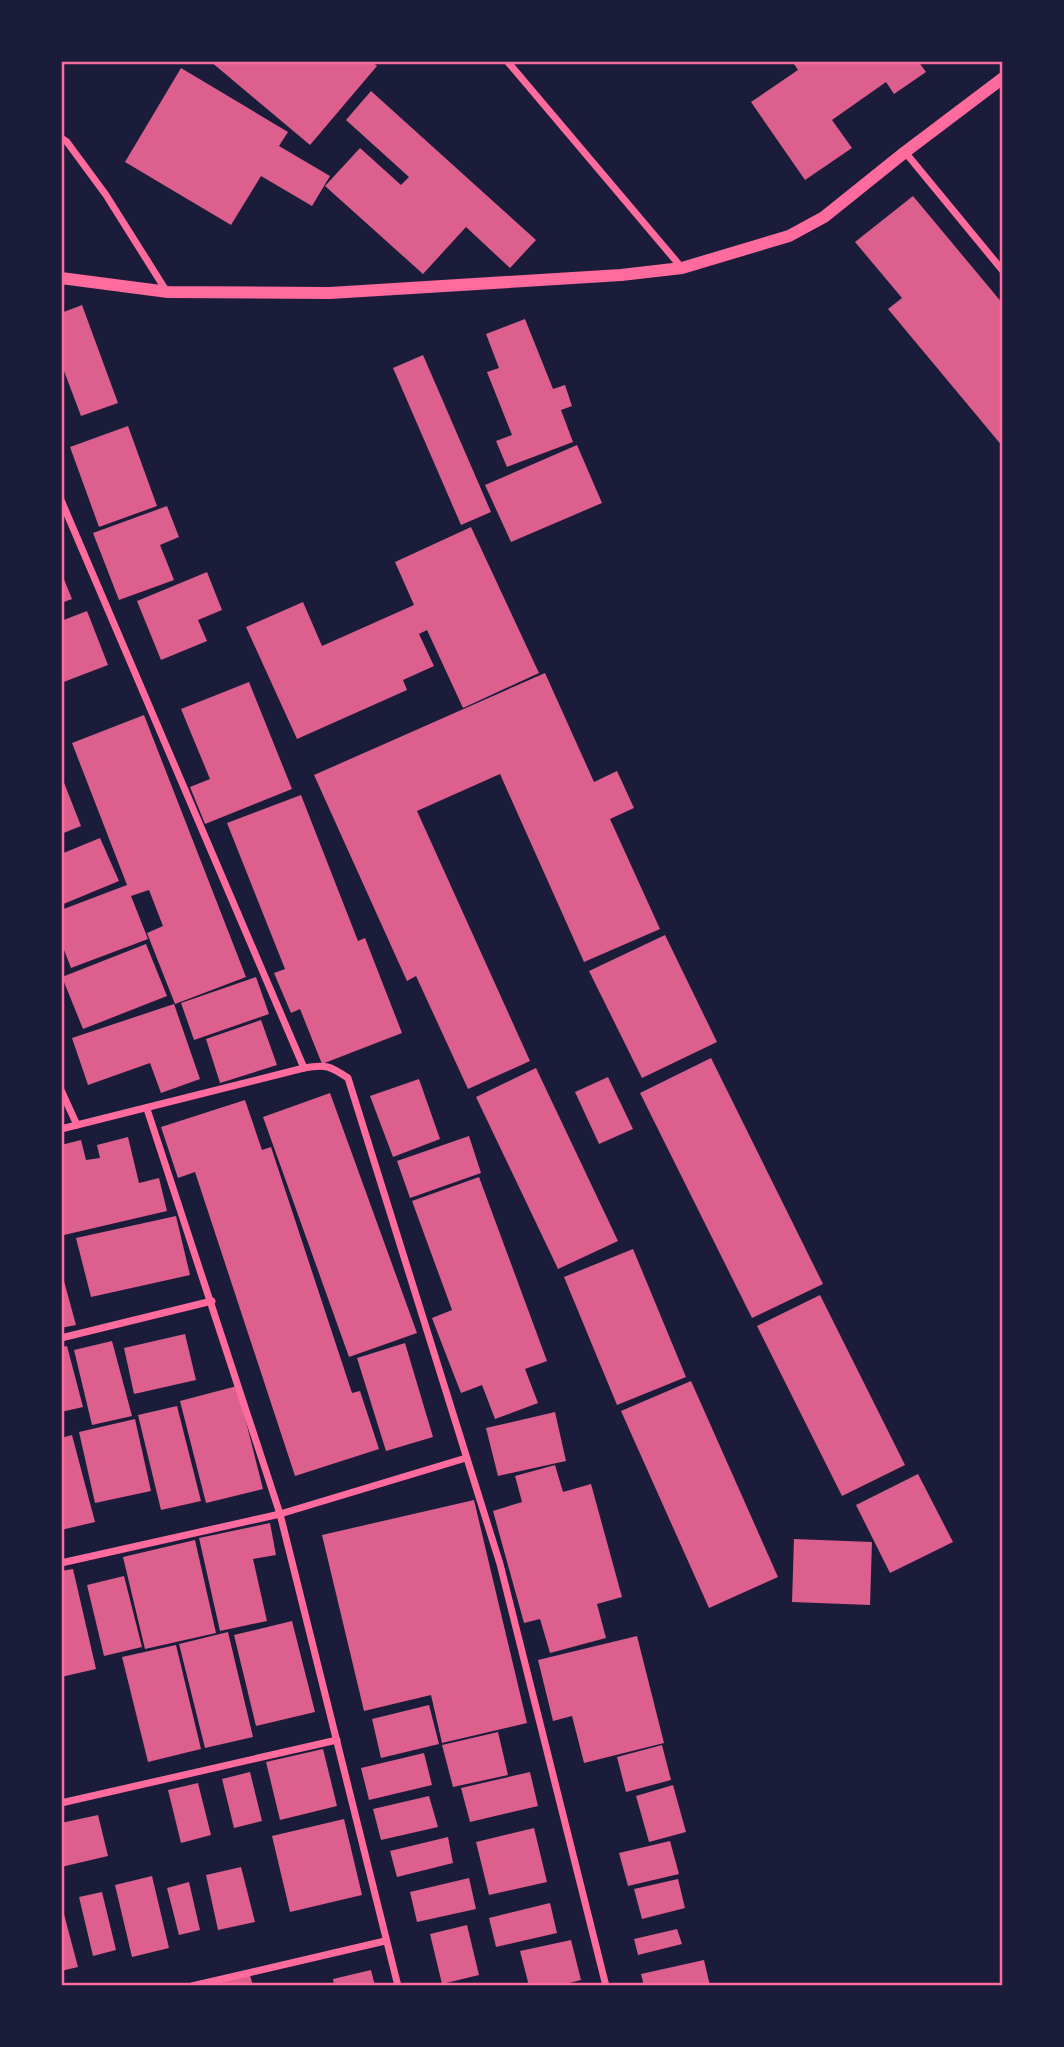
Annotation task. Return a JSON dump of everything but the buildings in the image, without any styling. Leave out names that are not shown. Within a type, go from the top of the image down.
[{"type":"street","points":[[507,61],[682,268]]},
{"type":"street","points":[[61,278],[168,292],[330,293],[621,275],[682,268],[754,248],[800,230],[824,217],[1003,78]]},
{"type":"street","points":[[61,138],[67,142],[106,195],[168,292]]},
{"type":"street","points":[[905,152],[1003,271]]},
{"type":"street","points":[[61,499],[304,1068]]},
{"type":"street","points":[[61,1129],[304,1068],[321,1065],[332,1067],[348,1078],[500,1564],[606,1986]]},
{"type":"street","points":[[61,1090],[77,1125]]},
{"type":"street","points":[[147,1109],[280,1514],[398,1986]]},
{"type":"street","points":[[61,1338],[212,1301]]},
{"type":"street","points":[[61,1563],[280,1514],[466,1458]]},
{"type":"street","points":[[61,1803],[337,1740]]},
{"type":"street","points":[[192,1986],[385,1941]]}]
